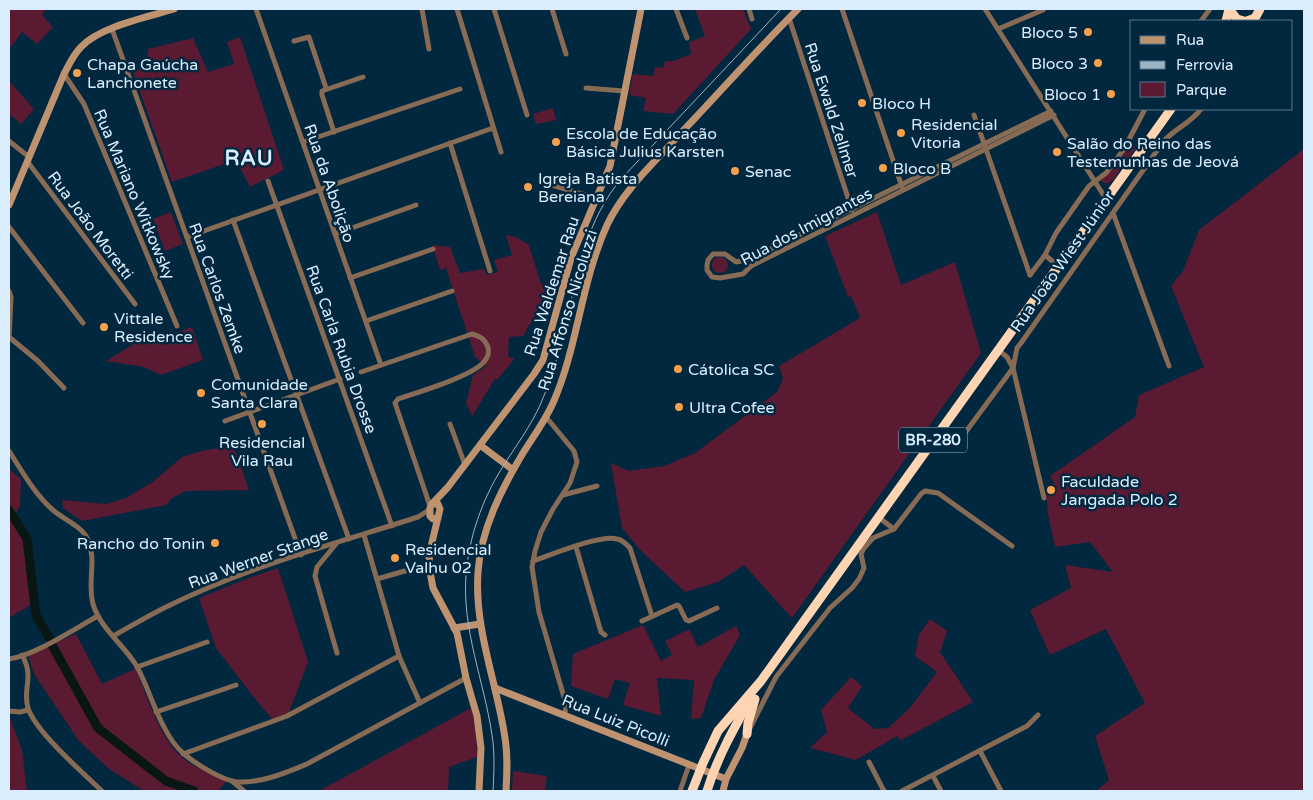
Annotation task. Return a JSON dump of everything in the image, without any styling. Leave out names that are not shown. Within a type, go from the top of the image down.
[{"type":"highway","points":[[1238,17],[1260,9]]},
{"type":"highway","name":"BR-280","points":[[707,789],[734,728],[760,683],[858,554],[878,517],[1170,110]]},
{"type":"highway","points":[[747,734],[748,723],[760,683]]},
{"type":"highway","points":[[692,791],[718,731],[760,683]]},
{"type":"street","points":[[9,205],[64,74],[80,47],[96,35],[174,9]]},
{"type":"street","name":"Rua da Abolição","points":[[256,9],[381,365]]},
{"type":"street","points":[[422,9],[429,49]]},
{"type":"street","points":[[457,9],[501,152]]},
{"type":"street","points":[[494,9],[527,114]]},
{"type":"street","points":[[552,9],[566,54]]},
{"type":"street","name":"Rua Waldemar Rau","points":[[434,506],[534,374],[542,360],[571,258],[610,166],[641,9]]},
{"type":"street","points":[[676,9],[688,38]]},
{"type":"street","points":[[749,9],[752,19]]},
{"type":"street","name":"Rua Affonso Nicoluzzi","points":[[506,791],[506,747],[480,624],[478,582],[481,550],[490,517],[513,470],[546,416],[567,364],[595,257],[612,215],[636,182],[798,9]]},
{"type":"street","points":[[842,9],[902,187]]},
{"type":"street","points":[[985,9],[1106,199]]},
{"type":"street","points":[[1202,20],[1210,9]]},
{"type":"street","points":[[998,29],[1043,10]]},
{"type":"street","name":"Rua Ewald Zellmer","points":[[789,18],[852,210]]},
{"type":"street","name":"Rua Carlos Zemke","points":[[112,29],[301,555]]},
{"type":"street","points":[[294,41],[309,37],[326,88]]},
{"type":"street","name":"Rua Mariano Witkowsky","points":[[64,74],[84,104],[177,326]]},
{"type":"street","points":[[334,132],[322,91],[326,88],[363,77]]},
{"type":"street","points":[[586,88],[624,91]]},
{"type":"street","points":[[303,142],[460,89]]},
{"type":"street","points":[[974,115],[1030,275],[1045,255],[1062,224],[1089,186],[1104,175],[1115,163],[1144,110]]},
{"type":"street","name":"Rua João Wiest Júnior","points":[[959,441],[1013,368],[1017,348],[1170,134],[1197,115],[1200,110]]},
{"type":"street","name":"Rua dos Imigrantes","points":[[902,187],[751,266],[743,274],[716,278],[709,274],[707,270],[708,260],[713,254],[721,253],[736,262],[745,261],[852,210],[934,172],[1053,113]]},
{"type":"street","points":[[187,237],[494,128]]},
{"type":"street","name":"Rua João Moretti","points":[[9,141],[28,159],[135,304]]},
{"type":"street","points":[[450,143],[490,271]]},
{"type":"street","name":"Rua Carla Rubia Drosse","points":[[268,181],[392,526]]},
{"type":"street","points":[[548,184],[596,198]]},
{"type":"street","points":[[335,234],[416,206]]},
{"type":"street","points":[[1113,213],[1169,366]]},
{"type":"street","points":[[233,220],[349,539]]},
{"type":"street","points":[[9,227],[83,323]]},
{"type":"street","points":[[350,278],[433,248]]},
{"type":"street","points":[[1045,255],[1058,266]]},
{"type":"street","points":[[1048,280],[1059,288]]},
{"type":"street","points":[[9,291],[11,298],[9,338],[38,361],[64,388]]},
{"type":"street","points":[[366,322],[452,291]]},
{"type":"street","points":[[361,372],[472,334],[483,338],[488,349],[488,356],[478,366],[396,402],[396,407],[427,494],[434,506],[429,564],[433,588],[458,637],[478,724],[481,759],[479,791]]},
{"type":"street","points":[[998,350],[1007,357],[1013,368],[1044,498]]},
{"type":"street","points":[[225,421],[340,379]]},
{"type":"street","points":[[546,416],[572,444]]},
{"type":"street","points":[[546,416],[576,456],[576,468],[563,495],[546,521],[532,561],[535,594],[566,704],[565,714]]},
{"type":"street","points":[[450,424],[465,465]]},
{"type":"street","points":[[480,445],[513,470]]},
{"type":"street","points":[[9,451],[42,500],[84,533],[88,540],[91,552],[90,594],[98,616],[127,651],[137,667],[164,729],[183,754],[201,766],[231,781],[244,791]]},
{"type":"street","points":[[563,495],[597,486]]},
{"type":"street","points":[[723,791],[726,779],[769,687],[784,665],[830,608],[859,579],[864,568],[864,561],[858,554],[869,541],[894,529],[920,494],[925,491],[938,493],[1012,546]]},
{"type":"street","name":"Rua Werner Stange","points":[[418,518],[434,506]]},
{"type":"street","points":[[878,517],[894,529]]},
{"type":"street","name":"Rua Werner Stange","points":[[113,636],[166,607],[254,570],[418,518],[434,518]]},
{"type":"street","points":[[364,535],[399,656],[420,703]]},
{"type":"street","points":[[532,561],[598,540],[611,538],[622,540],[630,548],[652,616]]},
{"type":"street","points":[[336,544],[316,567],[315,576],[337,653]]},
{"type":"street","points":[[576,547],[601,632],[605,635]]},
{"type":"street","points":[[377,579],[429,564]]},
{"type":"street","points":[[642,621],[677,605],[686,620],[689,621],[717,608]]},
{"type":"street","points":[[9,659],[46,644],[98,616]]},
{"type":"street","points":[[454,628],[480,624]]},
{"type":"street","points":[[137,667],[206,642]]},
{"type":"street","points":[[22,655],[28,673],[28,710],[36,723],[54,744],[102,791]]},
{"type":"street","points":[[183,754],[287,716],[399,656]]},
{"type":"street","points":[[231,781],[260,780],[284,774],[307,764],[466,678]]},
{"type":"street","points":[[760,683],[769,687]]},
{"type":"street","points":[[156,712],[236,685]]},
{"type":"street","name":"Rua Luiz Picolli","points":[[495,688],[726,779]]},
{"type":"street","points":[[9,711],[20,712],[28,710]]},
{"type":"street","points":[[902,791],[1027,726],[1038,715]]},
{"type":"street","points":[[980,751],[1001,791]]},
{"type":"street","points":[[869,762],[884,791]]},
{"type":"street","points":[[680,791],[689,765]]},
{"type":"street","points":[[933,776],[941,791]]},
{"type":"green space","points":[[9,9],[46,9],[42,15],[53,27],[37,44],[22,32],[9,49]]},
{"type":"green space","points":[[695,9],[743,9],[751,29],[673,114],[643,111],[646,98],[629,95],[633,74],[653,76],[655,67],[663,68],[665,61],[674,61],[691,54],[689,42],[705,36]]},
{"type":"green space","points":[[240,37],[284,170],[250,187],[236,160],[172,182],[133,72],[147,66],[148,49],[193,38],[208,72],[234,64],[227,42]]},
{"type":"green space","points":[[9,81],[34,109],[21,124],[9,114]]},
{"type":"green space","points":[[553,108],[556,120],[536,124],[533,114]]},
{"type":"green space","points":[[1128,143],[1136,148],[1112,181],[1103,183],[1101,180],[1121,158]]},
{"type":"green space","points":[[1304,149],[1304,791],[1096,791],[1109,780],[1095,736],[1145,703],[1106,629],[1050,655],[1030,610],[1071,588],[1065,565],[1113,572],[1090,542],[1055,547],[1048,514],[1046,492],[1054,483],[1050,476],[1135,417],[1139,395],[1204,367],[1171,286],[1183,271],[1199,230]]},
{"type":"green space","points":[[171,212],[183,244],[165,251],[153,219]]},
{"type":"green space","points":[[877,212],[901,285],[955,262],[981,353],[792,618],[744,565],[718,582],[685,592],[641,551],[622,528],[611,463],[628,471],[664,466],[695,453],[777,392],[783,379],[779,366],[860,318],[851,296],[848,297],[825,236]]},
{"type":"green space","points":[[506,235],[516,237],[529,245],[541,284],[557,283],[549,316],[537,313],[524,336],[509,337],[508,356],[514,359],[497,380],[495,379],[472,416],[466,403],[473,375],[486,366],[475,357],[446,268],[440,270],[432,245],[450,247],[460,273],[484,269],[487,275],[498,272],[494,260],[512,255]]},
{"type":"green space","points":[[720,257],[728,265],[720,273],[712,265]]},
{"type":"green space","points":[[192,327],[203,360],[161,375],[144,367],[106,361],[155,331],[160,338]]},
{"type":"green space","points":[[219,448],[235,450],[249,490],[186,491],[172,498],[166,505],[82,521],[63,508],[62,500],[106,504],[126,498],[154,481],[182,457]]},
{"type":"green space","points":[[9,469],[21,479],[20,506],[13,517],[27,539],[35,602],[9,618]]},
{"type":"green space","points":[[278,568],[308,662],[288,715],[272,719],[216,648],[199,598]]},
{"type":"green space","points":[[930,619],[947,631],[940,652],[973,702],[901,740],[897,736],[856,760],[810,748],[827,732],[821,710],[851,677],[862,686],[848,708],[874,729],[888,728],[910,708],[937,672],[915,656],[919,635]]},
{"type":"green space","points":[[643,625],[661,661],[672,655],[665,641],[689,629],[698,647],[736,626],[740,635],[714,680],[701,718],[691,719],[694,680],[657,678],[661,716],[623,705],[630,683],[615,679],[608,699],[571,686],[573,654]]},
{"type":"green space","points":[[76,634],[102,684],[135,669],[159,725],[171,746],[190,763],[227,781],[218,791],[144,791],[109,769],[79,741],[34,674],[28,655]]},
{"type":"green space","points":[[471,708],[476,727],[477,757],[449,767],[448,791],[319,791]]},
{"type":"green space","points":[[9,715],[22,750],[27,791],[9,791]]},
{"type":"green space","points":[[513,771],[547,776],[545,790],[561,791],[512,791]]},
{"type":"waterway","points":[[9,510],[27,539],[36,615],[49,638]]},
{"type":"waterway","points":[[52,645],[98,728],[166,781],[194,791]]},
{"type":"railway","points":[[493,791],[494,756],[492,735],[467,616],[466,575],[470,547],[478,519],[488,493],[533,420],[549,384],[585,247],[605,202],[622,178],[781,9]]},
{"type":"place","name":"Bloco 5","points":[[1088,32]]},
{"type":"place","name":"Bloco 3","points":[[1098,63]]},
{"type":"place","name":"Chapa Gaúcha Lanchonete","points":[[77,73]]},
{"type":"place","name":"Bloco 1","points":[[1111,94]]},
{"type":"place","name":"Bloco H","points":[[862,103]]},
{"type":"place","name":"Residencial Vitoria","points":[[901,133]]},
{"type":"place","name":"Escola de Educação Básica Julius Karsten","points":[[556,142]]},
{"type":"place","name":"Salão do Reino das Testemunhas de Jeová","points":[[1057,152]]},
{"type":"place","name":"Bloco B","points":[[883,168]]},
{"type":"place","name":"Senac","points":[[735,171]]},
{"type":"place","name":"Igreja Batista Bereiana","points":[[528,187]]},
{"type":"place","name":"Vittale Residence","points":[[104,327]]},
{"type":"place","name":"Cátolica SC","points":[[678,369]]},
{"type":"place","name":"Comunidade Santa Clara","points":[[201,393]]},
{"type":"place","name":"Ultra Cofee","points":[[679,407]]},
{"type":"place","name":"Residencial Vila Rau","points":[[262,424]]},
{"type":"place","name":"Faculdade Jangada Polo 2","points":[[1051,490]]},
{"type":"place","name":"Rancho do Tonin","points":[[215,543]]},
{"type":"place","name":"Residencial Valhu 02","points":[[395,558]]},
{"type":"district","name":"RAU","points":[[249,158]]}]
